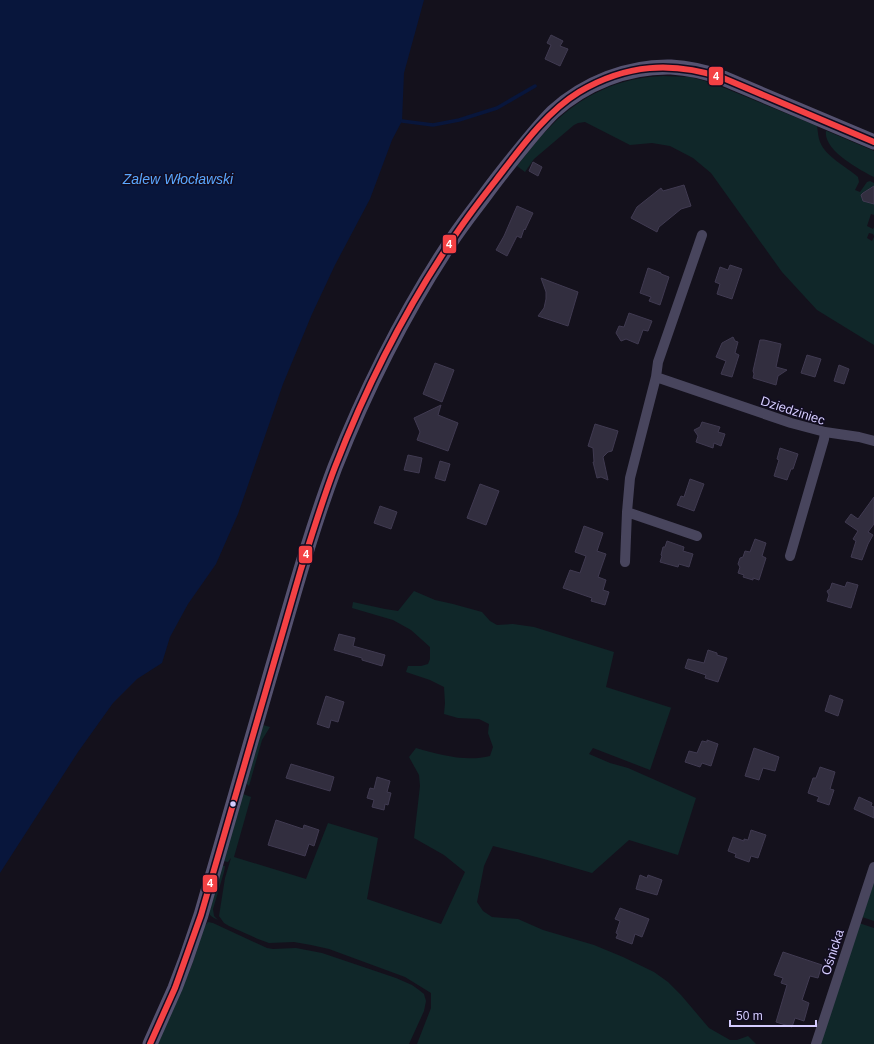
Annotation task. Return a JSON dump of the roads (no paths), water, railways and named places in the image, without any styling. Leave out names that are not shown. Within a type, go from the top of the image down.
[{"type":"street","points":[[150,1044],[186,959],[298,580],[337,463],[381,362],[412,304],[450,242],[502,171],[551,114],[572,97],[595,84],[622,74],[654,68],[686,68],[731,81],[874,142]]},
{"type":"street","points":[[625,562],[630,478],[656,377],[658,362],[702,235]]},
{"type":"street","name":"Dziedziniec","points":[[656,377],[791,423],[826,432],[790,556]]},
{"type":"street","points":[[826,432],[860,437],[874,441]]},
{"type":"street","points":[[627,512],[697,536]]},
{"type":"street","name":"Ośnicka","points":[[816,1044],[874,868]]},
{"type":"water","name":"Zalew Włocławski","points":[[0,0],[424,0],[404,73],[402,121],[392,140],[370,199],[335,265],[312,314],[283,384],[238,514],[216,564],[188,604],[170,637],[162,663],[137,679],[113,703],[78,752],[0,873]]},
{"type":"waterway","points":[[402,121],[433,125],[459,120],[497,108],[535,86]]}]
